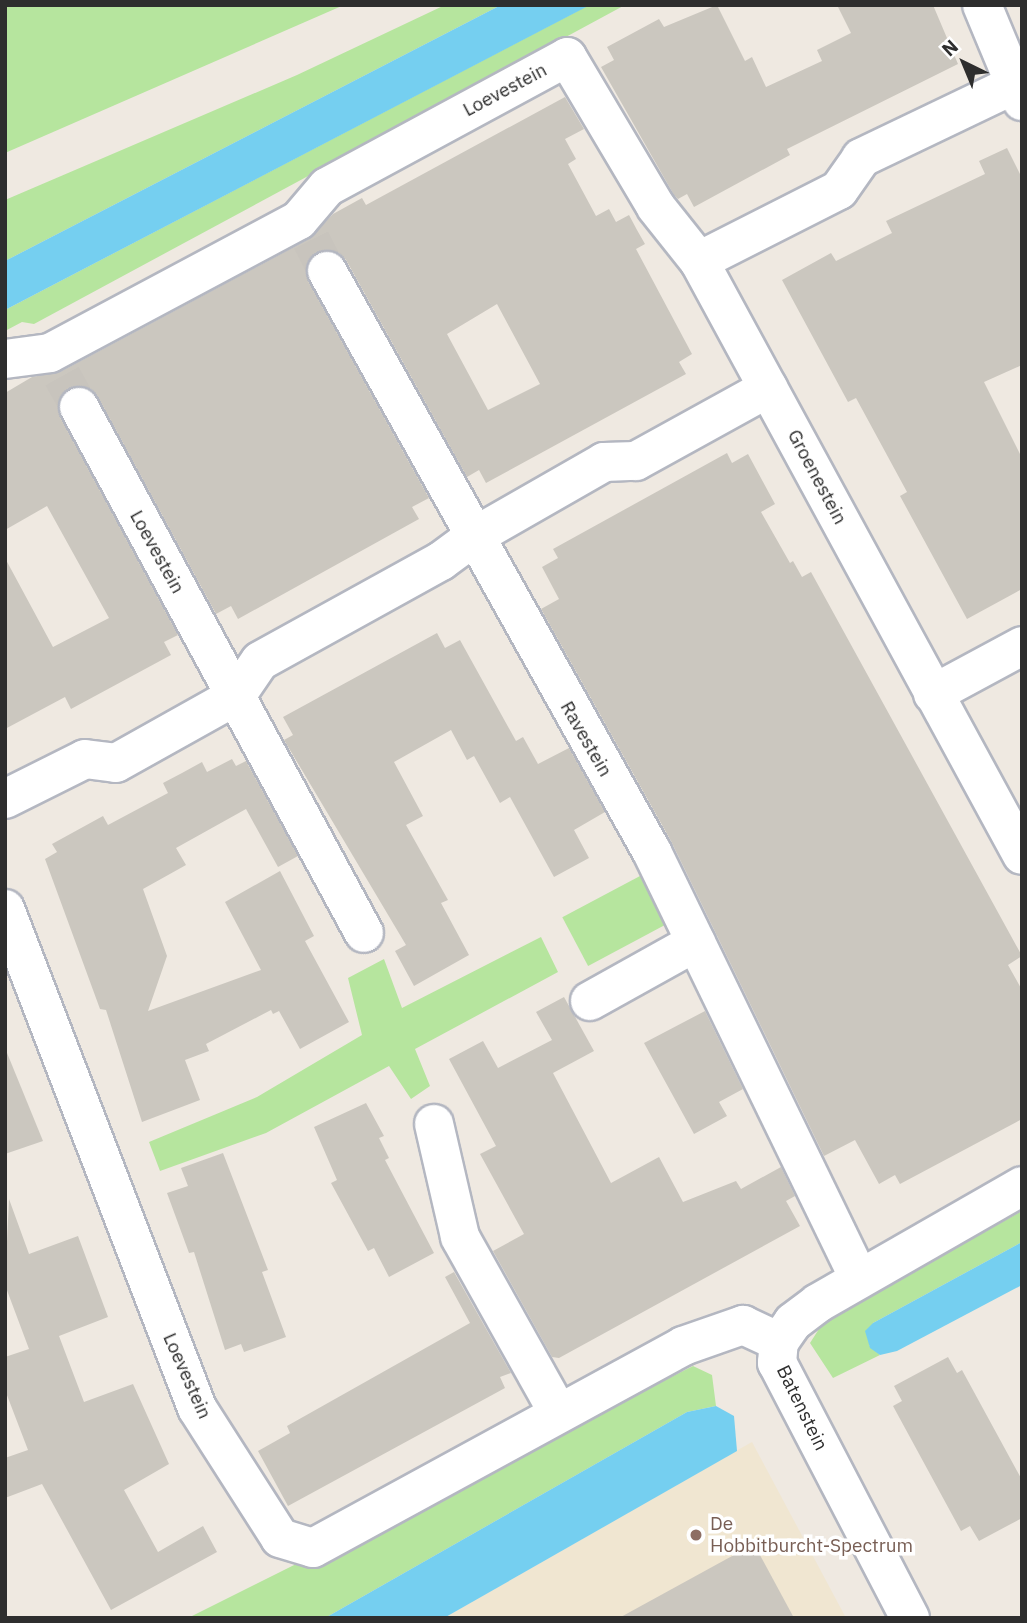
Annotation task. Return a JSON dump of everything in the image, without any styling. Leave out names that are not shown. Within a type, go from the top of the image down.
[{"type":"street","points":[[699,261],[839,190],[861,158],[1019,89],[982,5]]},
{"type":"street","name":"Loevestein","points":[[64,379],[312,244],[327,187],[567,57],[656,207]]},
{"type":"street","name":"Groenestein","points":[[656,207],[699,261],[1022,855]]},
{"type":"street","points":[[312,244],[475,536]]},
{"type":"street","name":"Loevestein","points":[[5,359],[64,379],[364,933]]},
{"type":"street","points":[[5,799],[85,759],[116,763],[236,696],[260,661],[441,561],[475,536],[604,462],[636,461],[768,388]]},
{"type":"street","name":"Ravestein","points":[[475,536],[696,943],[859,1278]]},
{"type":"street","points":[[933,694],[1022,646]]},
{"type":"street","name":"Loevestein","points":[[5,909],[197,1408],[280,1538],[313,1548],[683,1346],[743,1325],[779,1342]]},
{"type":"street","points":[[590,1001],[696,943]]},
{"type":"street","points":[[434,1124],[460,1237],[558,1412]]},
{"type":"street","name":"Batenstein","points":[[910,1618],[777,1363],[779,1342],[793,1322],[859,1278],[1022,1186]]},
{"type":"shaded area","name":"De Hobbitburcht-Spectrum","points":[[752,1442],[846,1618],[444,1618],[736,1451]]},
{"type":"green space","points":[[5,5],[344,5],[5,153]]},
{"type":"green space","points":[[445,5],[501,5],[5,261],[5,200],[297,75]]},
{"type":"green space","points":[[589,5],[625,5],[34,324],[22,322],[5,331],[5,310]]},
{"type":"green space","points":[[640,876],[666,925],[588,966],[562,917]]},
{"type":"green space","points":[[541,937],[558,972],[415,1049],[430,1086],[411,1099],[389,1066],[266,1133],[160,1171],[149,1142],[257,1097],[362,1035],[348,978],[384,959],[402,1008]]},
{"type":"green space","points":[[1022,1211],[1022,1242],[873,1323],[869,1345],[880,1355],[833,1378],[810,1343],[826,1318]]},
{"type":"green space","points":[[693,1366],[712,1375],[716,1406],[687,1412],[325,1618],[188,1618]]},
{"type":"water","points":[[501,5],[590,5],[5,310],[5,261]]},
{"type":"water","points":[[1022,1242],[1022,1285],[897,1351],[880,1355],[870,1348],[865,1331],[873,1323]]},
{"type":"water","points":[[716,1406],[734,1416],[737,1451],[444,1618],[325,1618],[687,1412]]},
{"type":"building","points":[[717,5],[745,61],[752,57],[766,87],[822,61],[817,50],[851,33],[837,5],[933,5],[958,64],[787,149],[790,155],[694,207],[687,194],[678,199],[674,195],[601,67],[614,60],[607,47],[659,19],[664,27]]},
{"type":"building","points":[[565,97],[584,129],[565,139],[576,159],[568,164],[596,216],[609,209],[616,222],[629,215],[645,244],[636,249],[692,354],[679,362],[686,374],[486,483],[479,470],[467,477],[346,260],[338,252],[317,252],[308,260],[308,281],[429,498],[412,507],[419,519],[238,619],[231,606],[216,614],[98,397],[90,388],[69,388],[60,396],[60,417],[178,635],[164,642],[171,655],[71,709],[65,697],[5,729],[5,558],[53,647],[109,618],[47,506],[5,530],[5,393],[32,377],[60,372],[309,239],[333,214],[362,198],[366,205]],"holes":[[[497,304],[540,384],[488,410],[447,334]]]},
{"type":"building","points":[[1007,148],[1022,178],[1022,365],[984,382],[1022,458],[1022,589],[967,619],[900,496],[907,492],[856,398],[848,402],[782,280],[831,253],[836,261],[892,233],[886,221],[985,174],[979,161]]},
{"type":"building","points":[[727,453],[732,463],[748,454],[775,504],[761,512],[790,563],[793,561],[802,577],[811,572],[1022,956],[1008,965],[1022,990],[1022,1119],[900,1184],[895,1175],[879,1184],[855,1140],[824,1156],[671,841],[541,609],[559,599],[542,567],[558,558],[553,549]]},
{"type":"building","points":[[437,633],[445,648],[460,640],[516,741],[523,737],[538,764],[569,748],[605,812],[574,830],[589,858],[554,877],[510,797],[500,803],[474,756],[467,760],[451,730],[394,762],[423,816],[406,825],[448,900],[441,903],[469,955],[414,986],[395,951],[406,945],[284,740],[293,735],[283,717]]},
{"type":"building","points":[[232,759],[236,766],[246,761],[298,856],[278,867],[246,809],[176,848],[186,865],[143,889],[167,956],[148,1011],[261,970],[225,902],[280,871],[314,936],[305,941],[349,1022],[300,1049],[279,1011],[273,1014],[271,1010],[206,1044],[209,1051],[185,1060],[200,1100],[142,1122],[106,1010],[100,1009],[45,859],[57,852],[52,844],[103,816],[108,825],[168,793],[163,783],[202,762],[207,772]]},
{"type":"building","points":[[564,997],[594,1051],[553,1073],[611,1183],[659,1157],[683,1202],[736,1181],[741,1189],[781,1167],[795,1196],[786,1201],[800,1226],[559,1358],[552,1357],[493,1251],[524,1234],[480,1154],[496,1146],[449,1059],[483,1041],[498,1068],[552,1040],[536,1012]]},
{"type":"building","points":[[705,1011],[743,1089],[719,1102],[727,1116],[694,1134],[644,1043]]},
{"type":"building","points":[[5,1048],[43,1141],[5,1154]]},
{"type":"building","points":[[366,1103],[384,1136],[379,1138],[389,1158],[385,1160],[434,1253],[389,1277],[374,1248],[368,1251],[331,1183],[337,1180],[314,1127]]},
{"type":"building","points":[[223,1153],[268,1270],[262,1272],[286,1337],[244,1352],[241,1344],[225,1350],[194,1252],[189,1253],[167,1193],[188,1186],[181,1168]]},
{"type":"building","points":[[9,1199],[29,1254],[78,1236],[108,1317],[59,1336],[84,1402],[133,1384],[169,1464],[124,1490],[158,1552],[203,1526],[217,1552],[111,1610],[42,1484],[5,1498],[5,1458],[28,1450],[5,1390],[5,1357],[29,1349],[5,1285]]},
{"type":"building","points":[[454,1272],[511,1373],[500,1377],[505,1388],[288,1506],[258,1451],[290,1433],[287,1426],[470,1323],[445,1277]]},
{"type":"building","points":[[948,1357],[957,1373],[962,1370],[1022,1480],[1022,1518],[979,1541],[970,1526],[961,1531],[893,1406],[902,1401],[894,1386]]},
{"type":"building","points":[[754,1544],[794,1618],[619,1618]]},
{"type":"tunnel","points":[[311,240],[327,271]]},
{"type":"tunnel","points":[[62,376],[79,407]]},
{"type":"place","name":"De Hobbitburcht-Spectrum","points":[[696,1535]]}]
